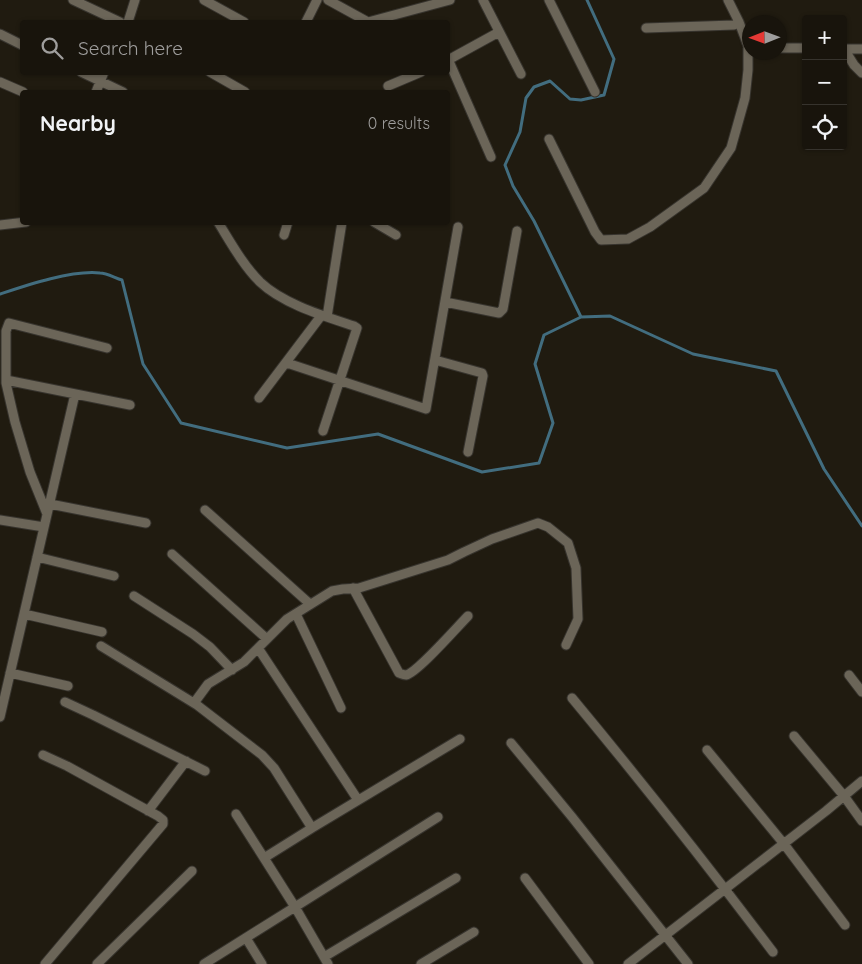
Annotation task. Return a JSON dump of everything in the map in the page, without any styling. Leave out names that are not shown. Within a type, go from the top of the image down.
[{"type":"street","points":[[73,0],[116,20]]},
{"type":"street","points":[[129,20],[136,0]]},
{"type":"street","points":[[204,0],[240,20]]},
{"type":"street","points":[[307,20],[316,0]]},
{"type":"street","points":[[328,0],[364,20]]},
{"type":"street","points":[[483,0],[521,74]]},
{"type":"street","points":[[549,0],[595,92]]},
{"type":"street","points":[[728,0],[742,29]]},
{"type":"street","points":[[375,20],[444,1]]},
{"type":"street","points":[[646,28],[734,25],[739,22]]},
{"type":"street","points":[[450,59],[499,32]]},
{"type":"street","points":[[0,34],[20,44]]},
{"type":"street","points":[[787,48],[802,48]]},
{"type":"street","points":[[847,49],[862,49]]},
{"type":"street","points":[[847,54],[862,73]]},
{"type":"street","points":[[549,139],[595,232],[601,240],[628,239],[650,227],[704,188],[731,148],[745,98],[748,60]]},
{"type":"street","points":[[450,65],[491,157]]},
{"type":"street","points":[[87,75],[119,90]]},
{"type":"street","points":[[97,90],[103,75]]},
{"type":"street","points":[[215,75],[242,90]]},
{"type":"street","points":[[388,86],[414,75]]},
{"type":"street","points":[[0,82],[20,91]]},
{"type":"street","points":[[0,224],[20,222]]},
{"type":"street","points":[[220,225],[246,266],[260,282],[280,297],[357,328],[322,430]]},
{"type":"street","points":[[284,235],[287,225]]},
{"type":"street","points":[[259,398],[324,316],[341,225]]},
{"type":"street","points":[[379,225],[396,235]]},
{"type":"street","points":[[285,364],[290,364],[426,409],[458,227]]},
{"type":"street","points":[[445,302],[498,313],[503,309],[517,231]]},
{"type":"street","points":[[47,514],[30,472],[17,430],[6,380],[6,332],[9,323],[107,348]]},
{"type":"street","points":[[435,360],[482,373],[483,376],[468,452]]},
{"type":"street","points":[[6,380],[130,405]]},
{"type":"street","points":[[0,717],[74,394]]},
{"type":"street","points":[[50,504],[146,523]]},
{"type":"street","points":[[205,510],[310,604]]},
{"type":"street","points":[[0,520],[44,527]]},
{"type":"street","points":[[194,703],[208,684],[244,662],[287,620],[332,591],[359,588],[448,560],[492,539],[538,523],[568,543],[576,568],[578,619],[566,644]]},
{"type":"street","points":[[172,554],[267,639]]},
{"type":"street","points":[[38,557],[114,576]]},
{"type":"street","points":[[353,588],[399,673],[404,675],[419,667],[468,616]]},
{"type":"street","points":[[134,596],[194,634],[210,647],[232,670]]},
{"type":"street","points":[[24,614],[102,632]]},
{"type":"street","points":[[296,614],[341,708]]},
{"type":"street","points":[[101,646],[194,703],[262,755],[274,768],[312,828]]},
{"type":"street","points":[[258,648],[358,800]]},
{"type":"street","points":[[10,673],[68,686]]},
{"type":"street","points":[[849,675],[862,692]]},
{"type":"street","points":[[572,698],[725,889],[772,952]]},
{"type":"street","points":[[65,702],[206,771]]},
{"type":"street","points":[[794,736],[862,820]]},
{"type":"street","points":[[264,858],[460,739]]},
{"type":"street","points":[[511,743],[688,964]]},
{"type":"street","points":[[708,750],[784,844],[845,925]]},
{"type":"street","points":[[43,755],[67,766],[158,816],[163,824],[45,964]]},
{"type":"street","points":[[148,811],[186,761]]},
{"type":"street","points":[[628,964],[784,844],[862,781]]},
{"type":"street","points":[[236,814],[295,907],[326,961],[456,878]]},
{"type":"street","points":[[204,964],[438,817]]},
{"type":"street","points":[[97,964],[192,871]]},
{"type":"street","points":[[525,878],[589,964]]},
{"type":"street","points":[[421,964],[474,932]]},
{"type":"street","points":[[246,938],[262,964]]},
{"type":"waterway","points":[[581,317],[534,221],[513,186],[505,165],[520,132],[526,98],[534,87],[550,81],[570,99],[581,100],[604,95],[614,59],[587,0]]},
{"type":"waterway","points":[[0,294],[49,279],[76,274],[103,273],[122,280],[143,364],[181,423],[287,448],[378,434],[482,472],[539,463],[553,423],[535,364],[544,335],[581,317],[610,316],[693,354],[776,371],[824,469],[862,526]]}]
